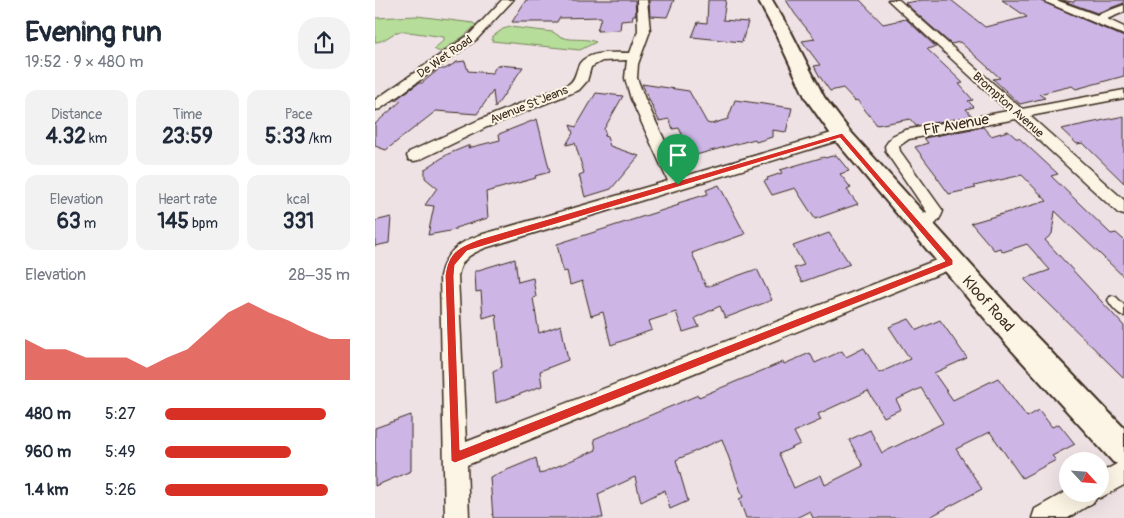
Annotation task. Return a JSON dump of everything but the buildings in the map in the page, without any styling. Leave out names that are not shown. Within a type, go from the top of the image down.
[{"type":"main road","name":"Kloof Road","points":[[765,0],[783,32],[815,99],[842,135],[951,262],[1124,451]]},
{"type":"street","name":"De Wet Road","points":[[375,106],[473,37],[508,0]]},
{"type":"street","points":[[642,0],[645,31],[631,74],[634,90],[678,185]]},
{"type":"street","name":"Brompton Avenue","points":[[893,0],[1124,209]]},
{"type":"street","points":[[1046,0],[1097,19],[1124,32]]},
{"type":"street","points":[[1097,19],[1124,8]]},
{"type":"street","name":"Avenue St Jeans","points":[[414,156],[482,124],[574,87],[580,82],[584,67],[592,60],[604,56],[635,57]]},
{"type":"street","name":"Fir Avenue","points":[[920,226],[933,217],[935,211],[893,152],[892,146],[897,139],[905,135],[1124,94]]},
{"type":"street","points":[[457,518],[451,264],[455,257],[464,249],[480,242],[842,135]]},
{"type":"street","points":[[455,458],[951,262]]},
{"type":"street","points":[[1109,481],[1124,472]]},
{"type":"street","points":[[1044,518],[1072,502]]},
{"type":"lane","points":[[1113,300],[1124,312]]},
{"type":"green space","points":[[417,16],[473,23],[476,25],[464,36],[440,52],[434,49],[444,40],[444,37],[402,31],[379,42],[375,42],[375,18]]},
{"type":"green space","points":[[510,27],[553,32],[564,38],[596,42],[580,50],[492,41],[492,37],[503,29]]},
{"type":"route","points":[[842,135],[951,262],[455,458],[449,276],[451,264],[455,257],[464,249],[480,242],[678,185],[842,135]]}]
